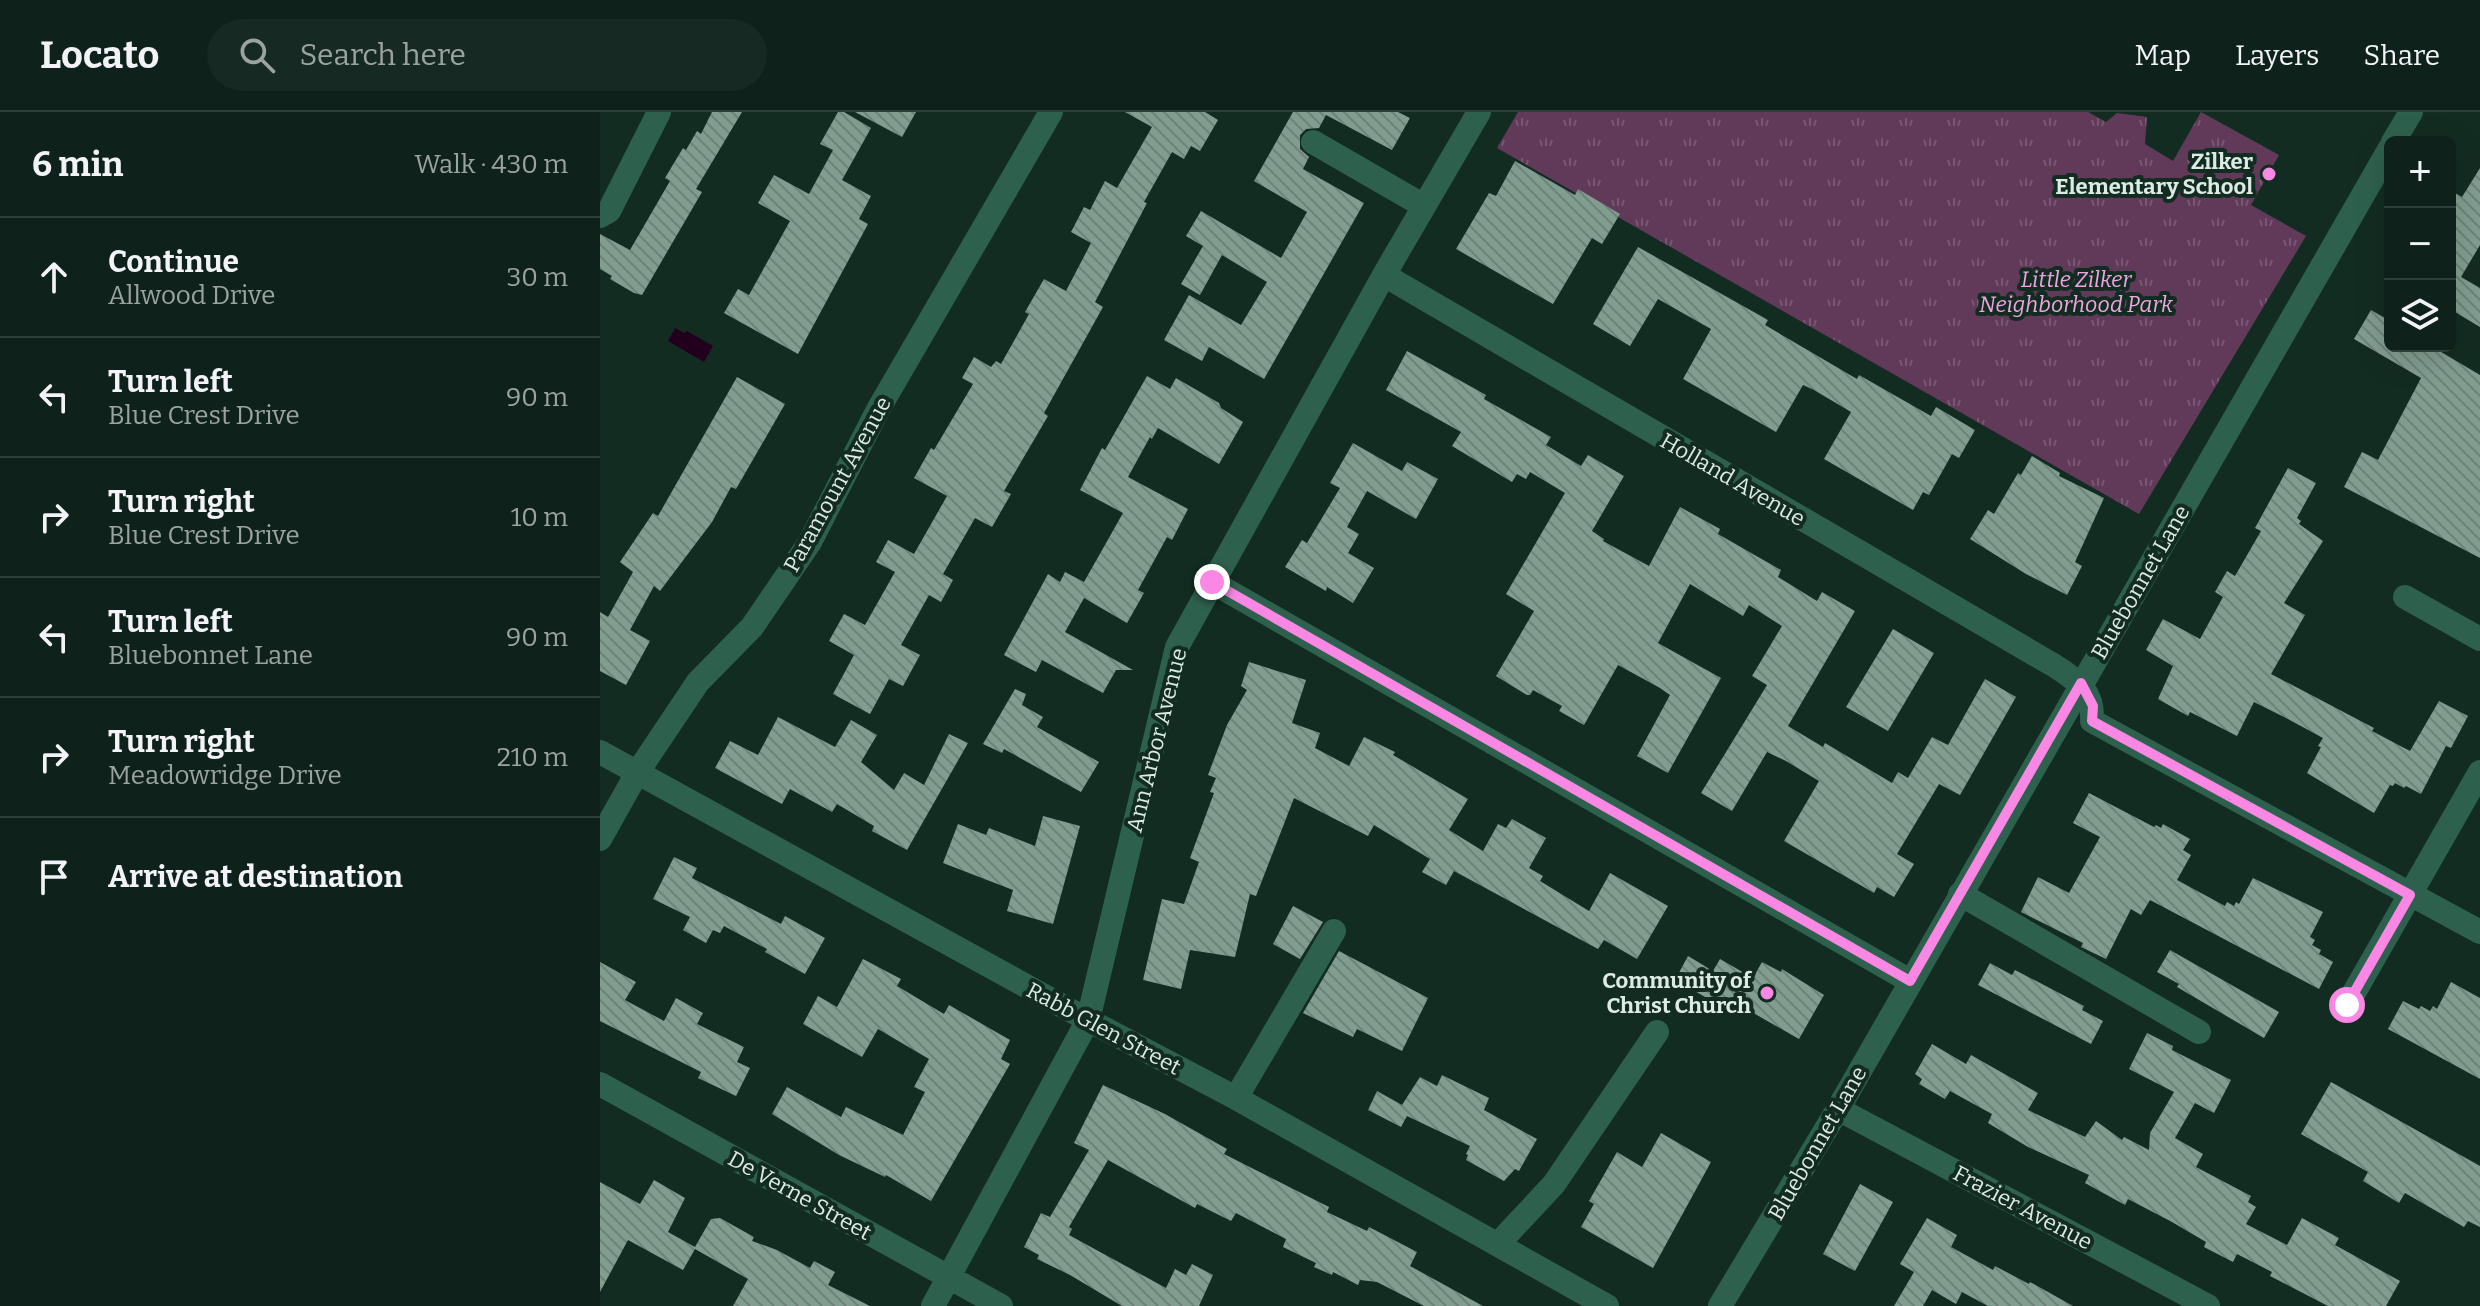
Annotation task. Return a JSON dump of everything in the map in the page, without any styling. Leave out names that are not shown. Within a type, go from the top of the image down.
[{"type":"street","points":[[600,216],[609,211],[659,112]]},
{"type":"street","name":"Paramount Avenue","points":[[600,839],[637,773],[698,682],[752,627],[810,542],[879,408],[1051,112]]},
{"type":"street","name":"Ann Arbor Avenue","points":[[933,1306],[1088,1020],[1177,647],[1384,275],[1479,112]]},
{"type":"street","points":[[2397,136],[2411,112]]},
{"type":"street","points":[[1313,142],[1424,206]]},
{"type":"street","name":"Bluebonnet Lane","points":[[1720,1306],[1838,1109],[2384,158]]},
{"type":"street","name":"Holland Avenue","points":[[1384,275],[2081,683]]},
{"type":"street","points":[[1212,582],[1910,981]]},
{"type":"street","points":[[2405,597],[2480,639]]},
{"type":"street","points":[[2081,683],[2093,706],[2092,721],[2480,932]]},
{"type":"street","name":"Rabb Glen Street","points":[[600,752],[1236,1098],[1607,1306]]},
{"type":"street","points":[[2347,1005],[2479,774]]},
{"type":"street","points":[[1960,894],[2199,1032]]},
{"type":"street","points":[[1236,1098],[1334,931]]},
{"type":"street","points":[[1498,1244],[1554,1184],[1657,1032]]},
{"type":"street","name":"De Verne Street","points":[[600,1084],[1001,1306]]},
{"type":"street","name":"Frazier Avenue","points":[[1838,1109],[2208,1306]]},
{"type":"green space","name":"Little Zilker Neighborhood Park","points":[[1518,112],[2088,112],[2106,122],[2117,113],[2147,117],[2145,144],[2173,161],[2201,112],[2279,155],[2251,205],[2306,236],[2139,514],[1497,148]]},
{"type":"shaded area","points":[[675,328],[684,333],[687,331],[713,346],[704,362],[668,341]]},
{"type":"building","points":[[712,112],[742,112],[696,189],[702,192],[642,295],[634,293],[610,279],[612,276],[600,269],[600,234],[630,250],[670,181],[665,178],[683,148],[686,150],[697,131],[701,134]]},
{"type":"building","points":[[838,112],[844,112],[871,128],[842,180],[871,196],[859,219],[868,224],[798,354],[724,313],[738,289],[749,295],[790,221],[758,203],[774,175],[809,194],[833,150],[820,144]]},
{"type":"building","points":[[855,112],[916,112],[902,137]]},
{"type":"building","points":[[1125,112],[1205,112],[1218,120],[1200,151],[1191,146],[1184,159],[1172,152],[1095,302],[1103,307],[1044,413],[1048,416],[1004,491],[1011,494],[992,527],[975,518],[943,574],[953,580],[941,602],[929,595],[901,645],[920,655],[903,686],[889,679],[870,714],[833,694],[854,655],[829,641],[844,614],[865,625],[895,572],[876,562],[888,540],[914,554],[947,496],[914,478],[973,384],[962,378],[974,357],[991,367],[996,361],[1001,364],[1029,314],[1025,312],[1044,279],[1066,291],[1091,243],[1071,232],[1084,207],[1090,210],[1105,181],[1117,188],[1152,127]]},
{"type":"building","points":[[1293,112],[1398,112],[1410,118],[1392,150],[1326,115],[1319,128],[1306,129],[1300,135],[1300,149],[1309,157],[1303,169],[1364,203],[1264,379],[1209,347],[1202,361],[1164,340],[1189,295],[1241,325],[1267,282],[1222,255],[1200,295],[1181,284],[1203,246],[1186,236],[1201,211],[1281,258],[1307,212],[1254,181]]},
{"type":"building","points":[[1515,161],[1575,195],[1578,189],[1620,214],[1602,244],[1592,238],[1553,304],[1456,249],[1489,193],[1496,196]]},
{"type":"building","points":[[2480,168],[2480,245],[2461,277],[2480,288],[2480,327],[2456,313],[2456,194],[2462,197]]},
{"type":"building","points":[[1638,247],[1768,320],[1765,325],[1857,379],[1859,375],[1931,416],[1936,407],[1975,430],[1959,458],[1952,454],[1929,495],[1923,492],[1913,510],[1824,459],[1851,412],[1814,390],[1803,385],[1776,432],[1683,379],[1711,329],[1658,299],[1630,346],[1593,324]]},
{"type":"building","points":[[2371,310],[2384,318],[2384,352],[2441,352],[2480,375],[2480,558],[2344,487],[2362,452],[2378,460],[2421,378],[2354,339]]},
{"type":"building","points":[[1407,351],[1486,395],[1484,399],[1551,437],[1546,445],[1581,466],[1588,455],[1624,476],[1592,531],[1603,541],[1649,566],[1680,507],[1720,529],[1718,534],[1781,570],[1778,577],[1817,601],[1822,592],[1855,611],[1788,726],[1823,747],[1825,743],[1892,783],[1898,772],[1908,778],[1932,737],[1948,745],[1985,679],[2016,697],[1960,795],[1939,784],[1897,854],[1914,864],[1894,897],[1877,887],[1874,893],[1784,841],[1819,781],[1786,761],[1767,752],[1732,811],[1701,793],[1767,685],[1752,676],[1782,626],[1749,605],[1743,616],[1690,584],[1658,643],[1721,678],[1668,773],[1637,756],[1670,695],[1660,688],[1618,665],[1584,725],[1559,711],[1562,706],[1533,690],[1527,695],[1496,676],[1534,611],[1506,594],[1565,493],[1530,472],[1526,479],[1517,474],[1512,482],[1452,446],[1461,432],[1386,390]]},
{"type":"building","points":[[1147,376],[1170,389],[1176,378],[1219,403],[1221,408],[1243,422],[1219,464],[1158,428],[1128,477],[1188,509],[1172,540],[1167,537],[1138,590],[1144,593],[1127,623],[1084,598],[1065,632],[1133,670],[1116,670],[1103,693],[1042,660],[1036,672],[1004,655],[1048,574],[1060,582],[1065,572],[1084,582],[1123,513],[1080,490]]},
{"type":"building","points":[[737,377],[785,404],[736,489],[731,487],[712,522],[660,591],[654,586],[630,630],[650,641],[626,685],[600,671],[600,612],[608,617],[633,572],[620,562],[653,513],[658,516]]},
{"type":"building","points":[[1353,443],[1402,471],[1407,462],[1438,479],[1416,519],[1367,491],[1347,527],[1359,534],[1348,553],[1374,568],[1353,603],[1285,567],[1302,540],[1307,543],[1340,488],[1330,483]]},
{"type":"building","points":[[2032,456],[2060,473],[2059,476],[2104,498],[2075,562],[2082,566],[2067,595],[1970,539],[1988,510],[1994,514]]},
{"type":"building","points":[[2288,468],[2316,483],[2297,518],[2301,521],[2299,524],[2323,541],[2284,603],[2305,615],[2271,674],[2374,728],[2372,731],[2410,751],[2439,701],[2468,716],[2451,748],[2446,746],[2421,794],[2406,786],[2390,785],[2374,813],[2307,773],[2323,738],[2286,718],[2254,702],[2237,736],[2190,712],[2188,716],[2158,699],[2173,666],[2146,650],[2163,619],[2200,639],[2223,597],[2215,592],[2227,571],[2235,576],[2261,531],[2255,528]]},
{"type":"building","points":[[1893,629],[1934,653],[1888,731],[1846,707]]},
{"type":"building","points":[[1249,662],[1306,680],[1292,723],[1320,733],[1315,748],[1349,766],[1364,737],[1395,752],[1393,755],[1468,799],[1449,830],[1483,851],[1498,824],[1506,828],[1512,819],[1546,838],[1529,868],[1543,876],[1540,881],[1589,911],[1610,873],[1668,906],[1637,959],[1604,940],[1598,949],[1454,871],[1446,885],[1422,872],[1430,859],[1374,825],[1368,836],[1294,798],[1256,896],[1250,894],[1235,957],[1190,950],[1181,989],[1143,980],[1162,899],[1184,904],[1199,862],[1190,858],[1214,793],[1210,792],[1216,778],[1208,775],[1227,725],[1247,690],[1241,686]]},
{"type":"building","points":[[1015,689],[1026,694],[1022,705],[1043,717],[1037,727],[1099,762],[1081,792],[1004,749],[1002,753],[983,744]]},
{"type":"building","points":[[778,717],[835,747],[851,720],[877,735],[861,762],[894,790],[904,773],[924,785],[949,734],[968,743],[907,850],[872,831],[874,826],[837,804],[832,812],[790,789],[782,804],[715,768],[730,741],[758,755]]},
{"type":"building","points":[[2089,793],[2154,827],[2161,828],[2163,824],[2190,839],[2183,850],[2191,855],[2177,880],[2225,906],[2227,902],[2234,906],[2236,902],[2239,904],[2253,878],[2323,912],[2310,937],[2315,940],[2312,945],[2321,950],[2319,954],[2333,962],[2319,989],[2150,900],[2141,915],[2131,909],[2106,959],[2081,947],[2083,943],[2021,912],[2038,877],[2069,893],[2100,837],[2073,823]]},
{"type":"building","points":[[1043,816],[1080,826],[1053,924],[1007,911],[1013,890],[943,863],[958,824],[986,835],[989,828],[1035,846]]},
{"type":"building","points":[[674,857],[697,868],[692,878],[781,924],[785,916],[825,938],[805,974],[724,926],[720,933],[713,930],[706,943],[683,930],[690,917],[653,899]]},
{"type":"building","points":[[1293,906],[1323,922],[1300,959],[1273,944]]},
{"type":"building","points":[[2170,950],[2279,1012],[2264,1038],[2157,972]]},
{"type":"building","points":[[1339,951],[1428,998],[1402,1051],[1357,1029],[1353,1037],[1303,1013]]},
{"type":"building","points":[[1688,956],[1713,971],[1720,959],[1753,978],[1762,962],[1781,972],[1782,969],[1824,995],[1799,1039],[1734,1002],[1730,1011],[1675,980]]},
{"type":"building","points":[[863,959],[901,979],[897,986],[944,1014],[949,1005],[1010,1040],[1001,1059],[1010,1064],[931,1201],[886,1175],[839,1155],[772,1114],[787,1087],[841,1117],[846,1107],[903,1135],[925,1092],[914,1087],[929,1059],[878,1029],[862,1057],[803,1024],[818,996],[837,1007]]},
{"type":"building","points":[[600,962],[636,982],[625,1000],[664,1021],[676,998],[703,1013],[697,1024],[744,1047],[737,1062],[750,1068],[736,1096],[698,1078],[701,1072],[600,1021]]},
{"type":"building","points":[[1990,963],[2012,975],[2015,970],[2084,1006],[2082,1010],[2103,1021],[2091,1044],[1978,985]]},
{"type":"building","points":[[2451,982],[2480,998],[2480,1079],[2388,1029],[2403,1001],[2419,1009],[2421,1006],[2430,1011],[2433,1006],[2437,1009]]},
{"type":"building","points":[[2147,1033],[2173,1046],[2172,1050],[2231,1080],[2214,1113],[2195,1103],[2175,1138],[2203,1154],[2196,1167],[2251,1196],[2248,1202],[2256,1207],[2246,1224],[2287,1245],[2302,1218],[2339,1238],[2335,1245],[2400,1281],[2386,1306],[2328,1306],[2270,1276],[2272,1272],[2237,1254],[2233,1262],[2204,1247],[2206,1242],[2172,1222],[2128,1199],[2125,1205],[2085,1183],[2089,1175],[2028,1147],[1988,1123],[1992,1114],[1950,1091],[1945,1099],[1919,1084],[1922,1079],[1915,1074],[1932,1044],[1966,1064],[1971,1055],[2038,1093],[2028,1110],[2085,1137],[2096,1121],[2122,1140],[2124,1137],[2149,1150],[2150,1133],[2174,1092],[2129,1069]]},
{"type":"building","points":[[1442,1075],[1489,1098],[1484,1110],[1537,1139],[1519,1171],[1515,1169],[1504,1181],[1466,1160],[1470,1146],[1407,1116],[1401,1127],[1368,1110],[1377,1091],[1402,1105],[1420,1077],[1437,1086]]},
{"type":"building","points":[[2331,1082],[2480,1166],[2480,1227],[2468,1221],[2464,1227],[2405,1193],[2399,1203],[2363,1181],[2368,1172],[2301,1134]]},
{"type":"building","points":[[1103,1085],[1165,1114],[1227,1149],[1224,1154],[1329,1207],[1327,1212],[1367,1231],[1369,1227],[1417,1252],[1410,1266],[1483,1306],[1424,1306],[1377,1282],[1360,1280],[1358,1285],[1333,1272],[1332,1275],[1314,1267],[1316,1263],[1283,1247],[1286,1239],[1236,1213],[1231,1221],[1197,1204],[1195,1208],[1108,1160],[1069,1227],[1072,1229],[1069,1235],[1166,1288],[1175,1269],[1186,1275],[1192,1264],[1213,1275],[1199,1306],[1122,1306],[1037,1259],[1039,1255],[1024,1247],[1041,1213],[1050,1217],[1089,1150],[1074,1143]]},
{"type":"building","points":[[1661,1133],[1711,1162],[1653,1268],[1581,1227],[1594,1204],[1589,1201],[1617,1152],[1642,1167]]},
{"type":"building","points":[[654,1180],[685,1198],[668,1232],[695,1247],[711,1219],[720,1218],[754,1237],[752,1241],[810,1268],[814,1261],[835,1272],[828,1285],[870,1306],[733,1306],[748,1279],[695,1249],[683,1270],[628,1240],[600,1292],[600,1182],[640,1204]]},
{"type":"building","points":[[1860,1184],[1893,1202],[1855,1271],[1823,1254]]},
{"type":"building","points":[[1927,1218],[1957,1235],[1951,1247],[1993,1270],[1995,1266],[2030,1282],[2073,1306],[1988,1306],[1962,1292],[1956,1304],[1932,1290],[1923,1306],[1894,1306],[1914,1272],[1900,1264]]},
{"type":"place","name":"Zilker Elementary School","points":[[2269,174]]},
{"type":"place","name":"Community of Christ Church","points":[[1767,993]]},
{"type":"route","points":[[1212,582],[1910,981],[2081,683],[2093,706],[2092,721],[2410,895],[2347,1005]]}]
